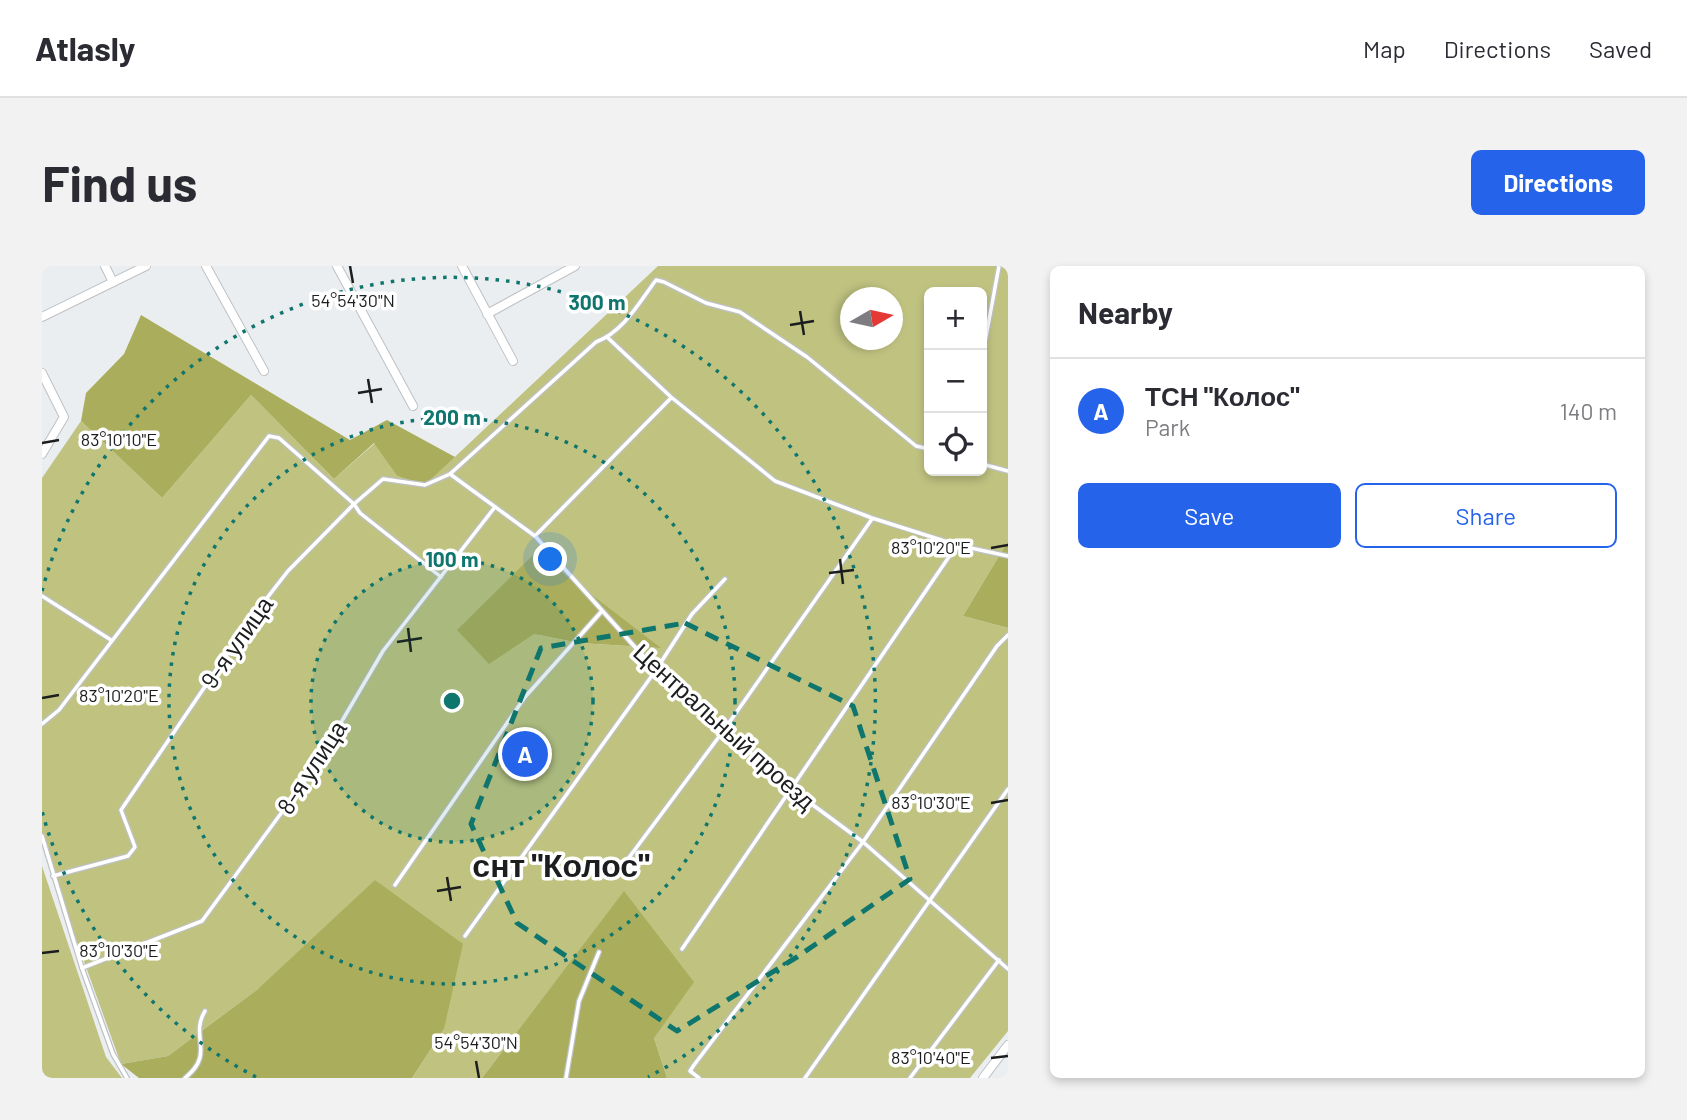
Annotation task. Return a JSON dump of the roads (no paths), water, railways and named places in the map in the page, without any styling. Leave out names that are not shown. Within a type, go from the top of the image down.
[{"type":"street","points":[[105,266],[113,282]]},
{"type":"street","points":[[42,317],[146,266]]},
{"type":"street","points":[[206,266],[264,371]]},
{"type":"street","points":[[337,266],[413,406]]},
{"type":"street","points":[[462,266],[513,361]]},
{"type":"street","points":[[488,314],[575,266]]},
{"type":"street","points":[[42,373],[64,417],[42,454]]},
{"type":"street","points":[[983,1078],[1008,1045]]},
{"type":"lane","points":[[983,350],[999,266]]},
{"type":"lane","points":[[450,474],[596,342],[608,338],[622,325],[656,281],[664,282],[706,303],[740,312],[807,357],[916,446],[924,448]]},
{"type":"lane","points":[[608,338],[671,397],[775,481],[872,518],[957,545],[1008,556]]},
{"type":"lane","points":[[535,536],[671,397]]},
{"type":"lane","points":[[42,724],[59,710],[269,436],[279,438],[354,504],[360,513],[441,577]]},
{"type":"lane","points":[[987,465],[1008,471]]},
{"type":"lane","name":"9-я улица","points":[[53,876],[128,856],[135,847],[121,810],[253,616],[281,580],[354,504],[383,479],[425,485],[450,474]]},
{"type":"lane","name":"Центральный проезд","points":[[450,474],[535,536],[656,670],[790,788],[863,842],[1008,968]]},
{"type":"lane","name":"8-я улица","points":[[82,968],[202,921],[315,767],[383,651],[495,507]]},
{"type":"lane","points":[[616,875],[724,730],[872,518]]},
{"type":"lane","points":[[682,949],[957,545]]},
{"type":"lane","points":[[465,936],[656,670],[692,614],[724,579]]},
{"type":"lane","points":[[42,596],[111,640]]},
{"type":"lane","points":[[396,885],[526,697],[602,611]]},
{"type":"lane","points":[[699,1078],[690,1070],[863,842],[997,646],[1008,635]]},
{"type":"lane","points":[[805,1078],[1008,789]]},
{"type":"lane","points":[[42,836],[82,968],[113,1054],[127,1078]]},
{"type":"lane","points":[[566,1078],[579,1001],[599,952]]},
{"type":"lane","points":[[910,1078],[999,960]]},
{"type":"lane","points":[[185,1078],[201,1059],[198,1022],[205,1011]]},
{"type":"place","name":"ТСН \"Колос\"","points":[[525,754]]},
{"type":"district","name":"снт \"Колос\"","points":[[561,864]]}]
